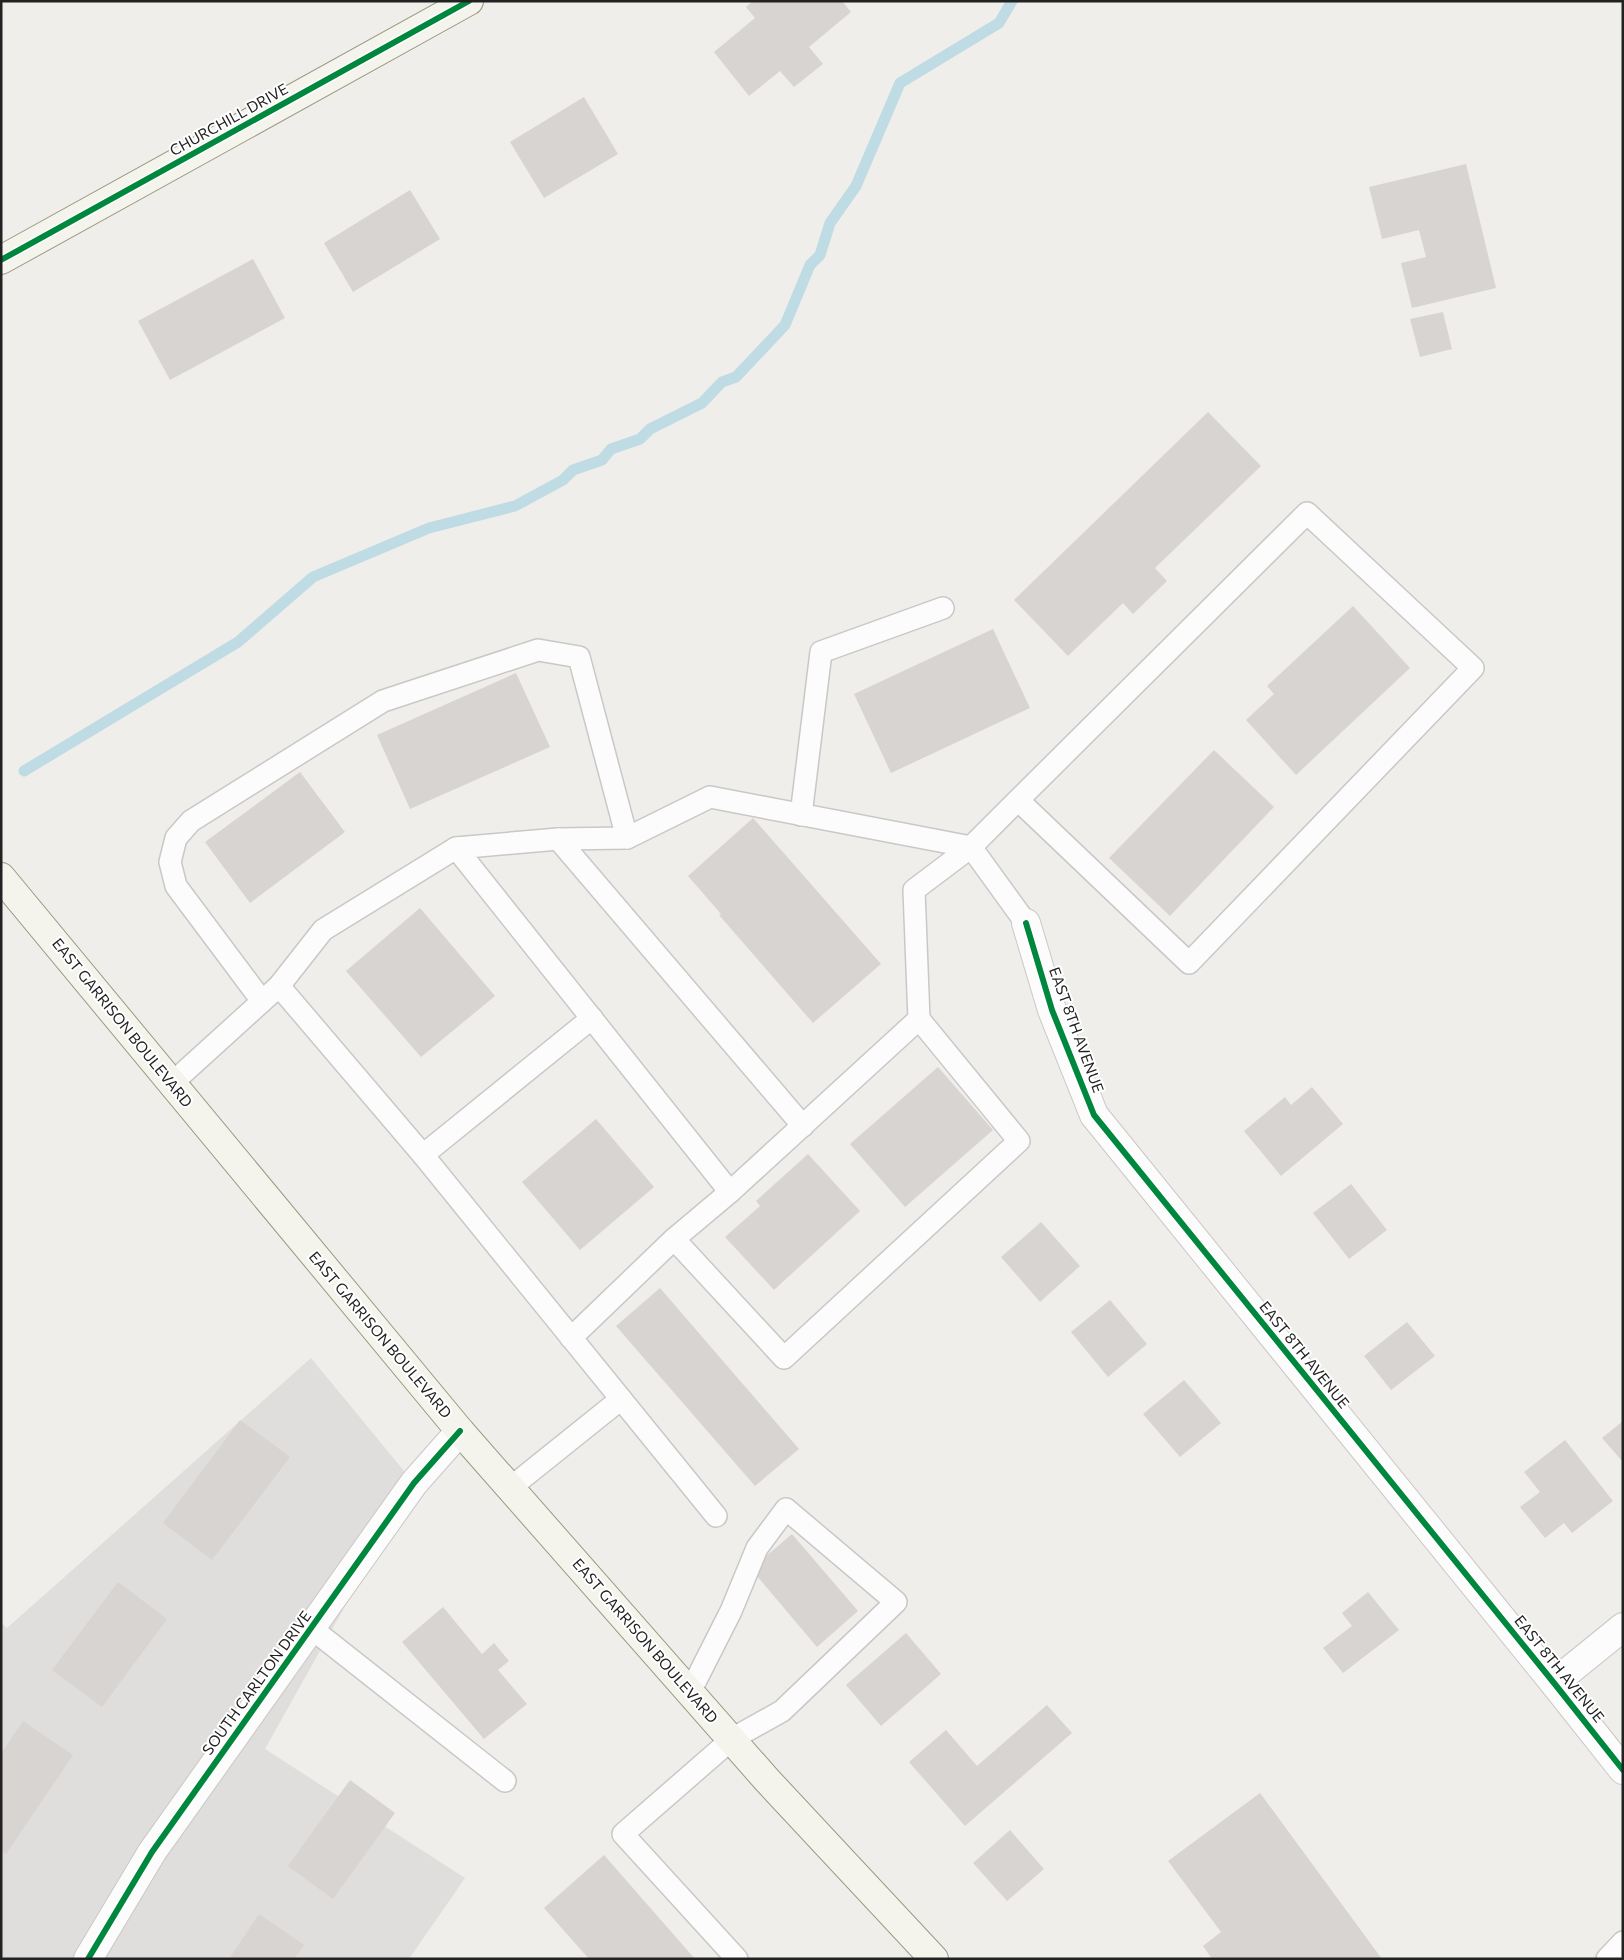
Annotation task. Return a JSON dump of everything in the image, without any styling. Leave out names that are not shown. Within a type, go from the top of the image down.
[{"type":"main road","name":"CHURCHILL DRIVE","points":[[1,260],[469,1]]},
{"type":"main road","name":"EAST GARRISON BOULEVARD","points":[[1,877],[460,1432],[768,1780],[934,1959]]},
{"type":"street","name":"EAST 8TH AVENUE","points":[[1026,923],[1052,1010],[1094,1115],[1623,1770]]},
{"type":"street","name":"SOUTH CARLTON DRIVE","points":[[88,1959],[152,1852],[414,1483],[460,1432]]},
{"type":"street","points":[[1554,1683],[1623,1627]]},
{"type":"lane","points":[[674,1239],[784,1358],[1019,1141],[919,1019],[914,890],[971,847],[1018,800],[1307,514],[1473,668],[1189,963],[1018,800]]},
{"type":"lane","points":[[801,815],[821,652],[943,608]]},
{"type":"lane","points":[[262,1001],[176,886],[170,862],[176,838],[191,821],[383,701],[538,650],[579,657],[628,838]]},
{"type":"lane","points":[[171,1084],[279,986],[323,930],[456,848],[558,839],[628,838],[710,797],[971,847],[1026,923]]},
{"type":"lane","points":[[558,839],[802,1126]]},
{"type":"lane","points":[[456,848],[730,1192]]},
{"type":"lane","points":[[279,986],[423,1155],[716,1516]]},
{"type":"lane","points":[[423,1155],[592,1018]]},
{"type":"lane","points":[[571,1338],[674,1239],[730,1192],[919,1019]]},
{"type":"lane","points":[[510,1488],[621,1399]]},
{"type":"lane","points":[[690,1692],[731,1611],[756,1548],[786,1509],[896,1602],[782,1711],[732,1739],[623,1834],[737,1959]]},
{"type":"lane","points":[[311,1628],[505,1781]]},
{"type":"lane","points":[[1607,1959],[1623,1942]]},
{"type":"shaded area","points":[[311,1358],[414,1483],[265,1749],[465,1878],[409,1959],[1,1959],[1,1622],[7,1628]]},
{"type":"building","points":[[753,1],[842,1],[851,12],[809,47],[823,64],[794,87],[780,71],[749,96],[714,52],[755,18],[746,7]]},
{"type":"building","points":[[584,97],[618,154],[544,198],[510,142]]},
{"type":"building","points":[[1466,164],[1496,288],[1412,308],[1401,263],[1426,257],[1419,230],[1382,239],[1369,187]]},
{"type":"building","points":[[410,190],[440,239],[353,292],[324,243]]},
{"type":"building","points":[[253,259],[285,318],[170,380],[138,321]]},
{"type":"building","points":[[1443,312],[1452,349],[1420,357],[1410,319]]},
{"type":"building","points":[[1208,412],[1261,466],[1155,568],[1167,581],[1133,614],[1123,603],[1068,656],[1014,600]]},
{"type":"building","points":[[1353,606],[1410,668],[1296,775],[1246,720],[1274,694],[1267,686]]},
{"type":"building","points":[[993,629],[1030,708],[891,773],[854,694]]},
{"type":"building","points":[[516,673],[550,747],[410,809],[377,735]]},
{"type":"building","points":[[1214,750],[1274,807],[1170,916],[1109,858]]},
{"type":"building","points":[[300,772],[345,832],[250,903],[205,842]]},
{"type":"building","points":[[753,818],[881,964],[813,1023],[719,915],[721,914],[688,876]]},
{"type":"building","points":[[420,908],[495,996],[421,1057],[346,971]]},
{"type":"building","points":[[938,1067],[993,1130],[905,1207],[850,1144]]},
{"type":"building","points":[[1312,1087],[1343,1124],[1281,1176],[1244,1131],[1285,1097],[1291,1105]]},
{"type":"building","points":[[596,1119],[654,1187],[580,1250],[522,1182]]},
{"type":"building","points":[[808,1154],[860,1211],[774,1290],[725,1237],[760,1206],[756,1201]]},
{"type":"building","points":[[1351,1184],[1387,1230],[1349,1259],[1313,1213]]},
{"type":"building","points":[[1041,1222],[1080,1266],[1040,1302],[1001,1257]]},
{"type":"building","points":[[660,1288],[799,1449],[755,1486],[616,1326]]},
{"type":"building","points":[[1110,1300],[1147,1344],[1108,1377],[1071,1332]]},
{"type":"building","points":[[1407,1322],[1435,1356],[1391,1390],[1364,1356]]},
{"type":"building","points":[[1184,1380],[1221,1423],[1180,1457],[1143,1414]]},
{"type":"building","points":[[240,1420],[290,1457],[212,1560],[163,1523]]},
{"type":"building","points":[[1623,1421],[1623,1462],[1602,1438]]},
{"type":"building","points":[[1565,1440],[1613,1501],[1572,1533],[1564,1523],[1545,1538],[1520,1507],[1540,1492],[1524,1472]]},
{"type":"building","points":[[792,1534],[858,1611],[817,1647],[751,1569]]},
{"type":"building","points":[[118,1582],[167,1619],[102,1707],[52,1670]]},
{"type":"building","points":[[1368,1592],[1399,1630],[1343,1673],[1323,1648],[1352,1626],[1342,1613]]},
{"type":"building","points":[[443,1607],[482,1654],[494,1643],[509,1661],[498,1670],[527,1704],[484,1739],[402,1642]]},
{"type":"building","points":[[906,1633],[941,1674],[881,1726],[846,1685]]},
{"type":"building","points":[[1047,1705],[1072,1733],[965,1826],[909,1762],[946,1730],[977,1766]]},
{"type":"building","points":[[23,1721],[73,1755],[6,1854],[1,1851],[1,1754]]},
{"type":"building","points":[[350,1780],[395,1813],[333,1899],[288,1866]]},
{"type":"building","points":[[1260,1793],[1382,1959],[1212,1959],[1203,1946],[1221,1932],[1168,1861]]},
{"type":"building","points":[[1010,1830],[1044,1869],[1007,1901],[973,1863]]},
{"type":"building","points":[[604,1855],[695,1959],[589,1959],[544,1908]]},
{"type":"building","points":[[259,1914],[304,1945],[294,1959],[229,1959]]},
{"type":"waterway","points":[[24,771],[238,642],[313,577],[429,528],[515,506],[563,480],[573,470],[602,460],[611,449],[640,439],[650,429],[702,403],[722,382],[736,377],[785,325],[810,265],[820,255],[830,223],[856,186],[900,83],[999,23],[1012,1]]},
{"type":"cycle path","points":[[1,260],[469,1]]},
{"type":"cycle path","points":[[1026,923],[1052,1010],[1094,1115],[1623,1770]]},
{"type":"cycle path","points":[[88,1959],[152,1852],[414,1483],[460,1431]]}]
